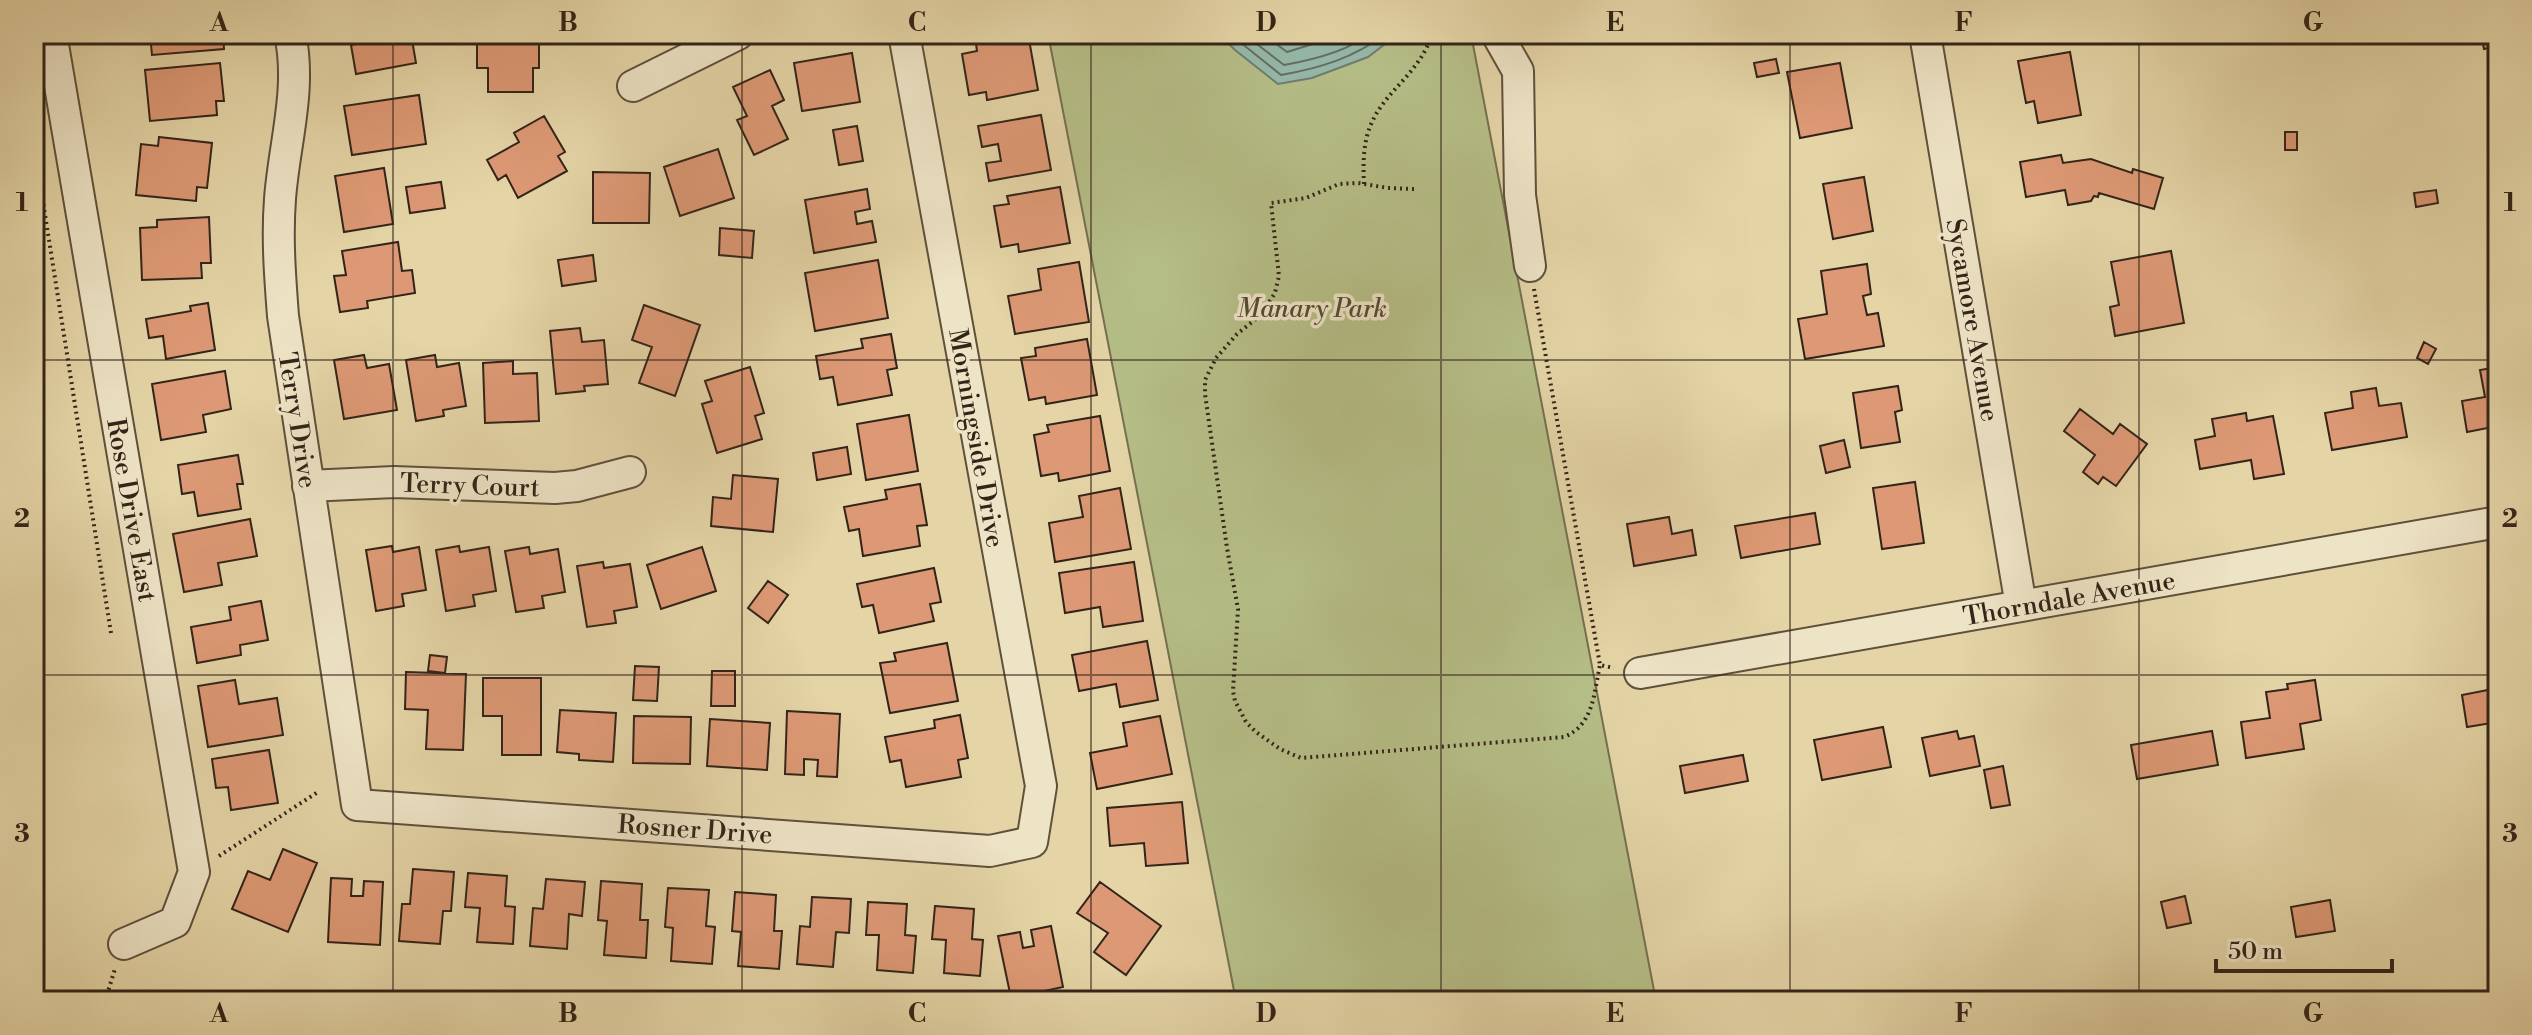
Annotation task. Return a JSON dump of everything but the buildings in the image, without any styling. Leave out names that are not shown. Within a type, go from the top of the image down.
[{"type":"street","name":"Terry Drive","points":[[290,34],[293,103],[280,199],[279,265],[283,316],[357,805]]},
{"type":"street","points":[[633,86],[738,34]]},
{"type":"street","name":"Morningside Drive","points":[[904,34],[1041,786],[1032,842]]},
{"type":"street","points":[[1497,34],[1518,71],[1520,195],[1530,266]]},
{"type":"street","name":"Sycamore Avenue","points":[[1925,34],[2021,606]]},
{"type":"street","name":"Rose Drive East","points":[[48,42],[194,872]]},
{"type":"street","name":"Terry Court","points":[[308,486],[394,482],[555,488],[577,486],[630,472]]},
{"type":"street","name":"Thorndale Avenue","points":[[1640,673],[2498,522]]},
{"type":"street","name":"Rosner Drive","points":[[357,805],[990,851],[1032,842]]},
{"type":"street","points":[[124,944],[175,922],[194,872]]},
{"type":"path","points":[[1364,184],[1364,150],[1372,120],[1411,73],[1432,34]]},
{"type":"path","points":[[34,145],[111,633]]},
{"type":"path","points":[[1414,189],[1339,184],[1306,198],[1271,203],[1279,276],[1275,293],[1261,315],[1225,346],[1205,380],[1209,435],[1238,609],[1233,691],[1246,722],[1269,742],[1301,758],[1564,737],[1586,720],[1600,665],[1530,266]]},
{"type":"path","points":[[1600,665],[1640,673]]},
{"type":"path","points":[[194,872],[318,792]]},
{"type":"path","points":[[105,1001],[107,991]]},
{"type":"green space","name":"Manary Park","points":[[1048,34],[1471,34],[1656,1001],[1236,1001]]},
{"type":"water","points":[[1219,34],[1398,34],[1368,57],[1312,78],[1278,84]]},
{"type":"railway","points":[[34,992],[156,1001]]}]
